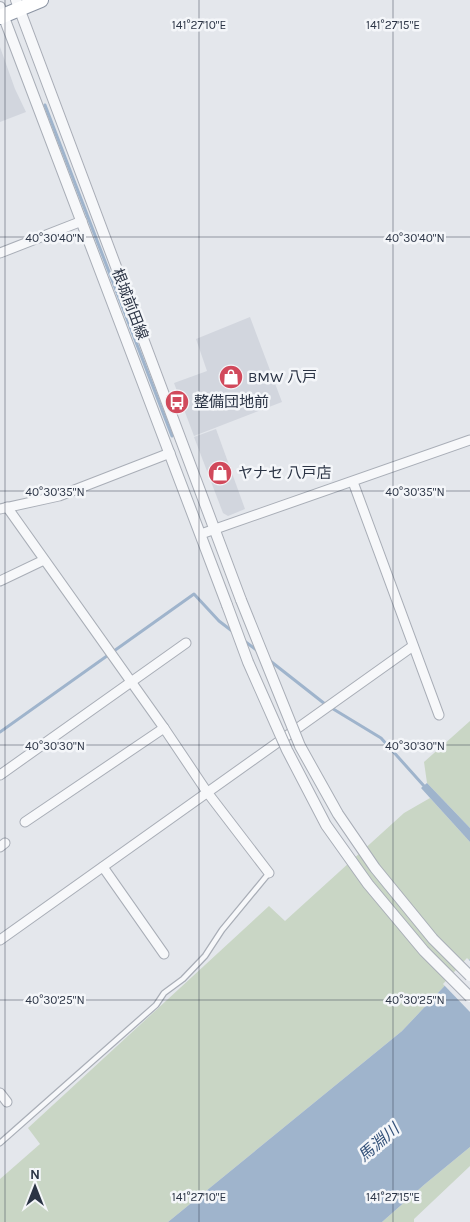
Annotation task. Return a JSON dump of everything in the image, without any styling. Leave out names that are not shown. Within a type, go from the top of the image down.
[{"type":"highway","points":[[1,13],[18,4],[41,0]]},
{"type":"street","name":"根城前田線","points":[[18,4],[214,530],[300,746],[338,814],[375,868],[433,938],[470,976]]},
{"type":"street","name":"根城前田線","points":[[1,13],[82,221],[248,662],[287,750],[326,825],[368,884],[424,951],[470,997]]},
{"type":"street","points":[[0,253],[82,221]]},
{"type":"street","points":[[201,534],[470,440]]},
{"type":"street","points":[[170,453],[58,496],[4,508],[44,560],[164,728],[206,792],[269,873]]},
{"type":"street","points":[[353,482],[439,715]]},
{"type":"street","points":[[0,581],[44,560]]},
{"type":"street","points":[[0,775],[186,643]]},
{"type":"street","points":[[0,940],[413,646]]},
{"type":"street","points":[[25,822],[164,728]]},
{"type":"street","points":[[103,867],[164,954]]},
{"type":"street","points":[[0,1093],[7,1102]]},
{"type":"lane","points":[[0,1142],[156,1005],[164,993],[183,979],[205,956],[222,930],[269,873]]},
{"type":"shaded area","points":[[0,47],[15,89],[26,112],[0,122]]},
{"type":"shaded area","name":"BMW 八戸","points":[[250,317],[282,402],[194,436],[174,383],[207,371],[196,339]]},
{"type":"shaded area","name":"ヤナセ 八戸店","points":[[216,429],[245,509],[228,516],[223,513],[194,437]]},
{"type":"green space","points":[[470,721],[470,828],[427,783],[424,762]]},
{"type":"green space","points":[[430,798],[470,842],[470,959],[402,1031],[168,1222],[0,1222],[0,1179],[40,1144],[28,1128],[269,906],[285,921],[404,813]]},
{"type":"green space","points":[[470,1147],[470,1166],[414,1219],[414,1222],[382,1222],[425,1184]]},
{"type":"water","points":[[427,783],[470,828],[470,842],[421,788]]},
{"type":"water","name":"馬淵川","points":[[470,959],[470,1147],[382,1222],[168,1222],[402,1031]]},
{"type":"pier","points":[[467,958],[470,961],[470,1012],[443,984]]},
{"type":"waterway","points":[[45,105],[172,436]]},
{"type":"waterway","points":[[0,732],[194,594],[219,621],[232,631]]},
{"type":"waterway","points":[[243,640],[258,651]]},
{"type":"waterway","points":[[269,660],[325,704],[381,738],[424,786]]},
{"type":"place","name":"BMW 八戸","points":[[231,377]]},
{"type":"place","name":"整備団地前","points":[[177,402]]},
{"type":"place","name":"ヤナセ 八戸店","points":[[220,473]]}]
